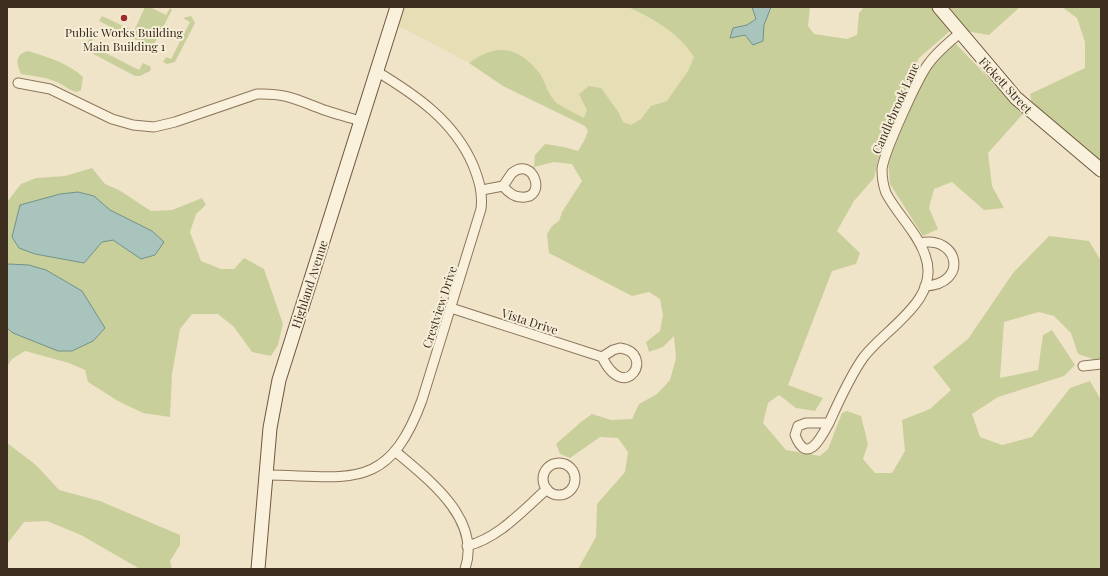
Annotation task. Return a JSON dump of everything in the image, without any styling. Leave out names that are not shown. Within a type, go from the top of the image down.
[{"type":"street","name":"Highland Avenue","points":[[258,569],[270,428],[279,380],[397,7]]},
{"type":"street","name":"Fickett Street","points":[[939,7],[1016,98],[1101,170]]},
{"type":"street","name":"Candlebrook Lane","points":[[829,423],[848,381],[864,356],[915,304],[925,286],[928,264],[920,243],[886,193],[883,185],[882,168],[886,153],[925,68],[939,51],[960,33]]},
{"type":"street","name":"Crestview Drive","points":[[266,475],[347,477],[371,470],[395,451],[414,423],[481,209],[482,190],[468,154],[455,132],[439,115],[416,97],[376,71]]},
{"type":"street","points":[[18,83],[50,89],[112,119],[133,125],[154,127],[175,122],[257,94],[290,96],[325,110],[360,121]]},
{"type":"street","points":[[482,190],[503,186]]},
{"type":"street","points":[[920,243],[935,243],[948,249],[952,256],[954,265],[948,279],[938,284],[925,286]]},
{"type":"street","name":"Vista Drive","points":[[451,308],[602,357]]},
{"type":"street","points":[[1083,366],[1101,364]]},
{"type":"street","points":[[395,451],[421,473],[448,501],[459,515],[468,546],[468,560],[466,569]]},
{"type":"street","points":[[468,546],[478,544],[494,535],[547,489]]},
{"type":"shaded area","points":[[405,7],[636,7],[707,48],[640,153],[399,26]]},
{"type":"green space","points":[[145,7],[150,7],[166,15],[170,8],[172,10],[152,48],[99,21],[102,16],[134,31]]},
{"type":"green space","points":[[628,7],[810,7],[808,26],[814,34],[847,39],[857,35],[859,13],[864,7],[935,7],[934,10],[950,31],[919,58],[880,152],[874,178],[854,201],[837,231],[860,253],[856,264],[832,271],[788,385],[823,398],[815,411],[796,408],[779,395],[768,403],[763,423],[786,450],[820,456],[828,449],[842,413],[847,411],[861,416],[868,444],[863,459],[875,473],[892,473],[905,451],[902,420],[930,409],[951,390],[933,367],[968,339],[1013,273],[1049,236],[1089,241],[1101,261],[1101,359],[1096,360],[1078,354],[1071,333],[1054,316],[1039,312],[1004,322],[1000,378],[1038,370],[1043,335],[1052,330],[1075,365],[1064,376],[998,397],[972,414],[980,437],[1002,445],[1032,437],[1070,388],[1090,381],[1101,400],[1101,569],[578,569],[596,537],[597,504],[625,472],[628,452],[618,438],[600,437],[570,458],[560,454],[556,444],[592,414],[611,420],[632,419],[639,404],[657,394],[670,380],[676,358],[674,336],[663,347],[649,352],[646,342],[660,331],[663,315],[660,299],[649,292],[632,296],[549,253],[547,234],[552,226],[559,221],[562,212],[582,181],[572,164],[554,162],[534,167],[535,155],[545,144],[578,151],[588,131],[585,126],[503,86],[469,63],[489,52],[498,50],[507,50],[516,53],[532,65],[540,74],[553,99],[562,107],[584,118],[587,110],[579,94],[589,86],[601,88],[619,113],[623,122],[631,125],[641,119],[651,106],[667,101],[688,71],[694,57],[688,48],[673,34],[647,16]]},
{"type":"green space","points":[[946,7],[1020,7],[989,35],[965,31]]},
{"type":"green space","points":[[1062,7],[1101,7],[1101,162],[1033,109],[1030,94],[1085,68],[1085,42],[1077,18]]},
{"type":"green space","points":[[191,16],[195,23],[175,62],[167,64],[163,62],[166,57],[171,59],[190,22],[183,18]]},
{"type":"green space","points":[[91,36],[93,38],[90,45],[139,70],[143,63],[151,67],[150,71],[140,76],[135,76],[84,49]]},
{"type":"green space","points":[[955,43],[1023,114],[988,153],[992,186],[1004,208],[984,210],[952,182],[934,189],[929,208],[938,229],[923,236],[890,184],[888,161],[919,87],[937,60]]},
{"type":"green space","points":[[28,51],[57,61],[77,72],[83,77],[81,90],[77,92],[49,79],[21,74],[18,66],[18,60],[21,54]]},
{"type":"green space","points":[[92,168],[105,184],[119,190],[151,211],[172,210],[202,198],[206,205],[196,214],[190,232],[201,261],[221,269],[234,269],[244,258],[264,269],[283,324],[278,345],[271,356],[252,352],[234,327],[218,314],[192,314],[180,329],[172,374],[170,417],[143,413],[118,401],[88,382],[85,370],[69,363],[25,351],[12,359],[7,366],[7,202],[21,184],[36,178],[65,176]]},
{"type":"green space","points":[[7,443],[36,465],[59,490],[100,501],[180,535],[180,545],[170,561],[172,569],[140,569],[81,535],[47,521],[24,522],[7,544]]},
{"type":"water","points":[[752,7],[771,7],[764,25],[763,41],[753,45],[745,35],[730,38],[733,28],[747,25],[756,19]]},
{"type":"water","points":[[78,192],[94,196],[110,210],[152,231],[164,242],[155,255],[141,259],[113,240],[102,242],[84,263],[35,254],[19,248],[12,237],[20,205],[60,194]]},
{"type":"water","points":[[7,265],[29,265],[46,270],[82,291],[105,328],[93,341],[72,351],[58,351],[13,333],[7,328]]},
{"type":"place","name":"Public Works Building Main Building 1","points":[[124,18]]}]
